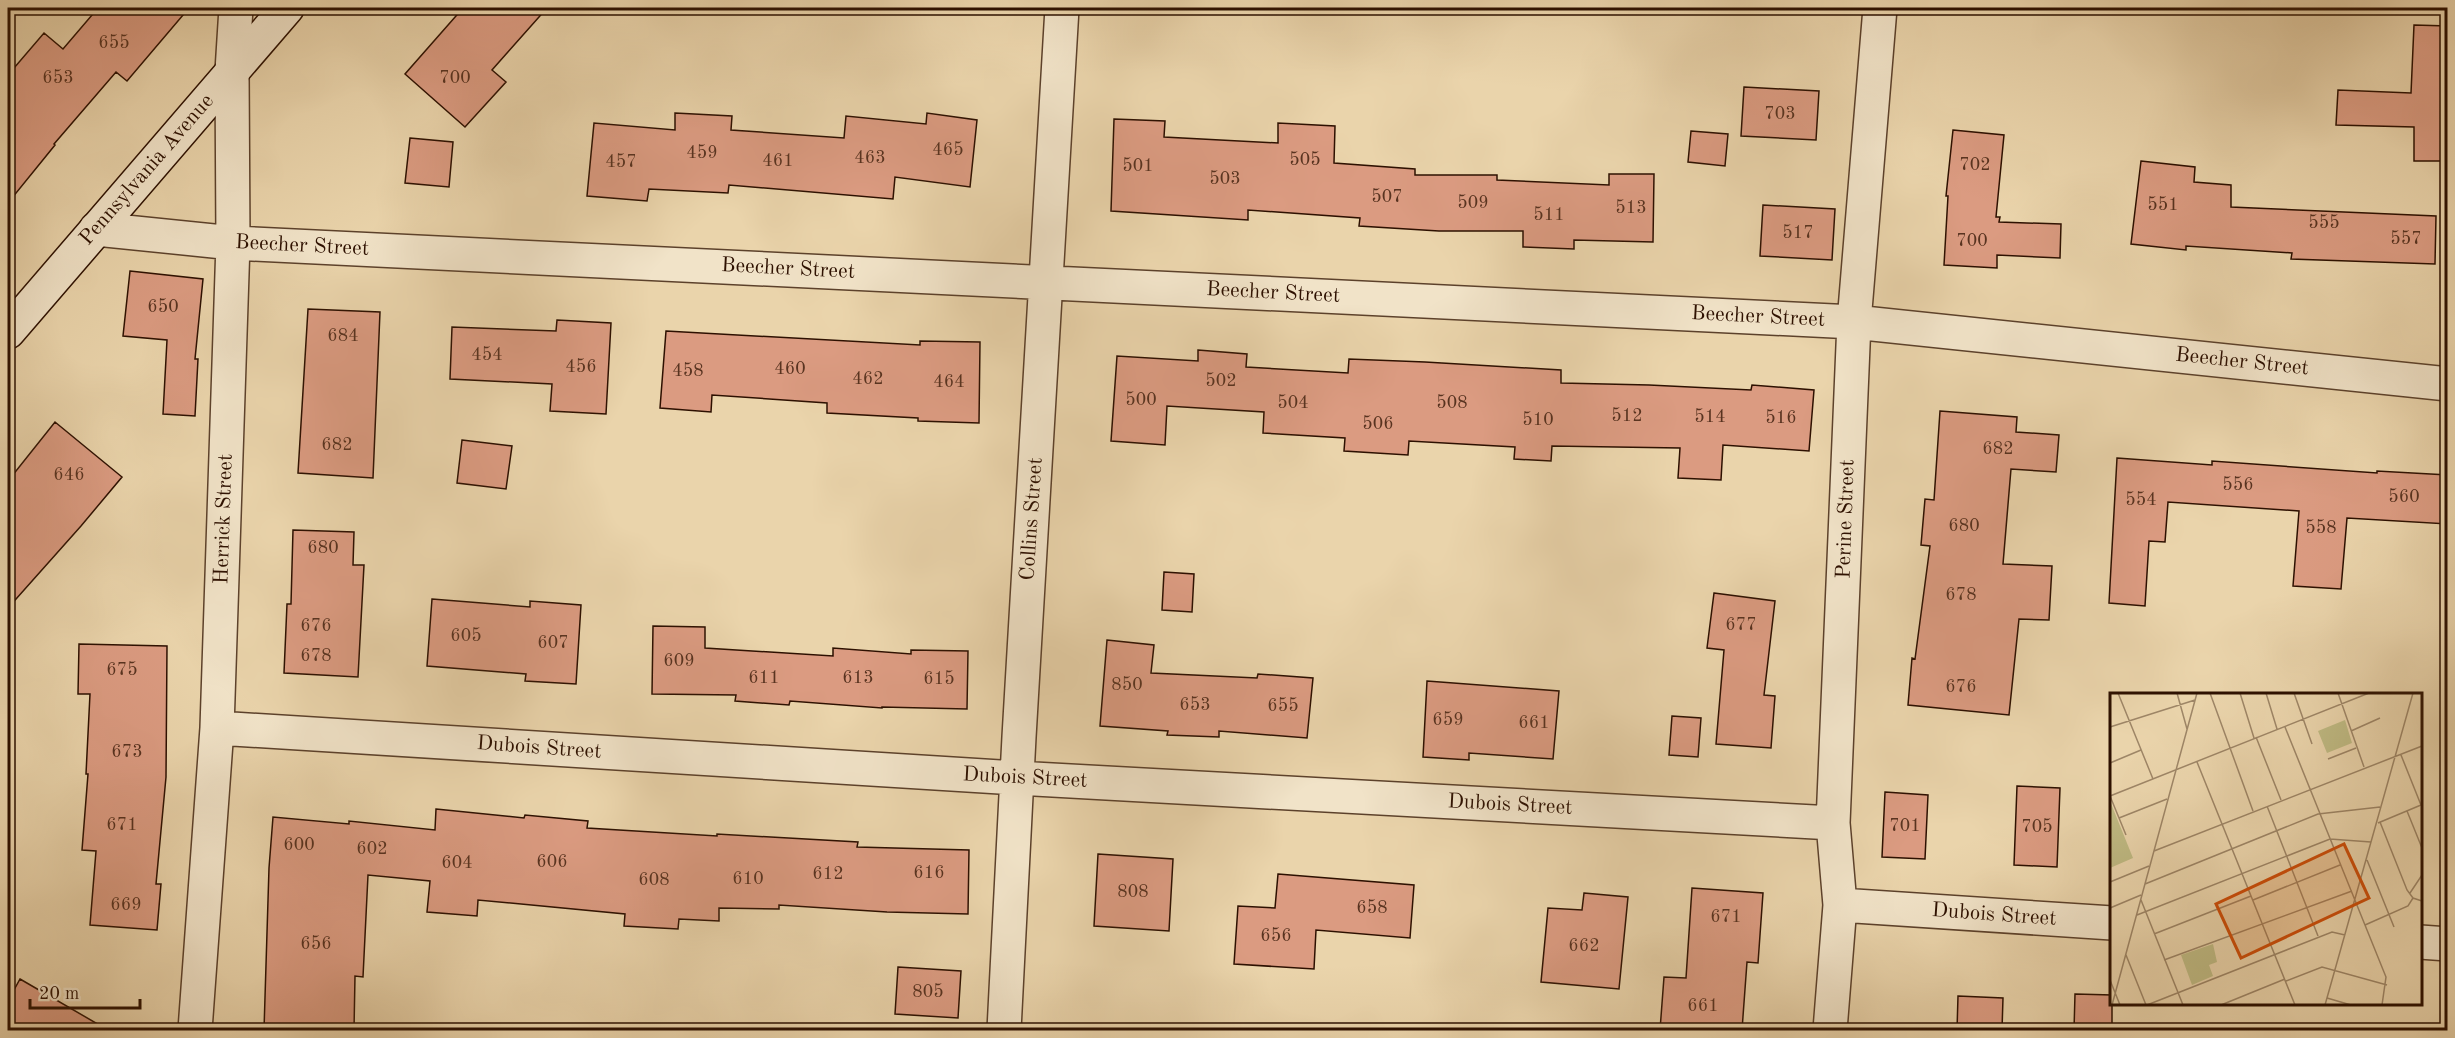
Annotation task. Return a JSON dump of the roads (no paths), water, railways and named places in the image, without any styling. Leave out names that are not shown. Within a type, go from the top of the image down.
[{"type":"street","name":"Herrick Street","points":[[195,1030],[217,728],[233,243],[232,71],[236,8]]},
{"type":"street","name":"Pennsylvania Avenue","points":[[8,332],[287,8]]},
{"type":"street","name":"Collins Street","points":[[1004,1030],[1016,778],[1062,8]]},
{"type":"street","name":"Perine Street","points":[[1830,1030],[1840,905],[1833,823],[1854,322],[1880,8]]},
{"type":"street","name":"Beecher Street","points":[[96,229],[233,243],[1854,322],[2448,384]]},
{"type":"street","name":"Dubois Street","points":[[217,728],[1016,778],[1833,823]]},
{"type":"street","name":"Dubois Street","points":[[1840,905],[2110,922]]},
{"type":"street","points":[[2422,942],[2448,944]]}]
